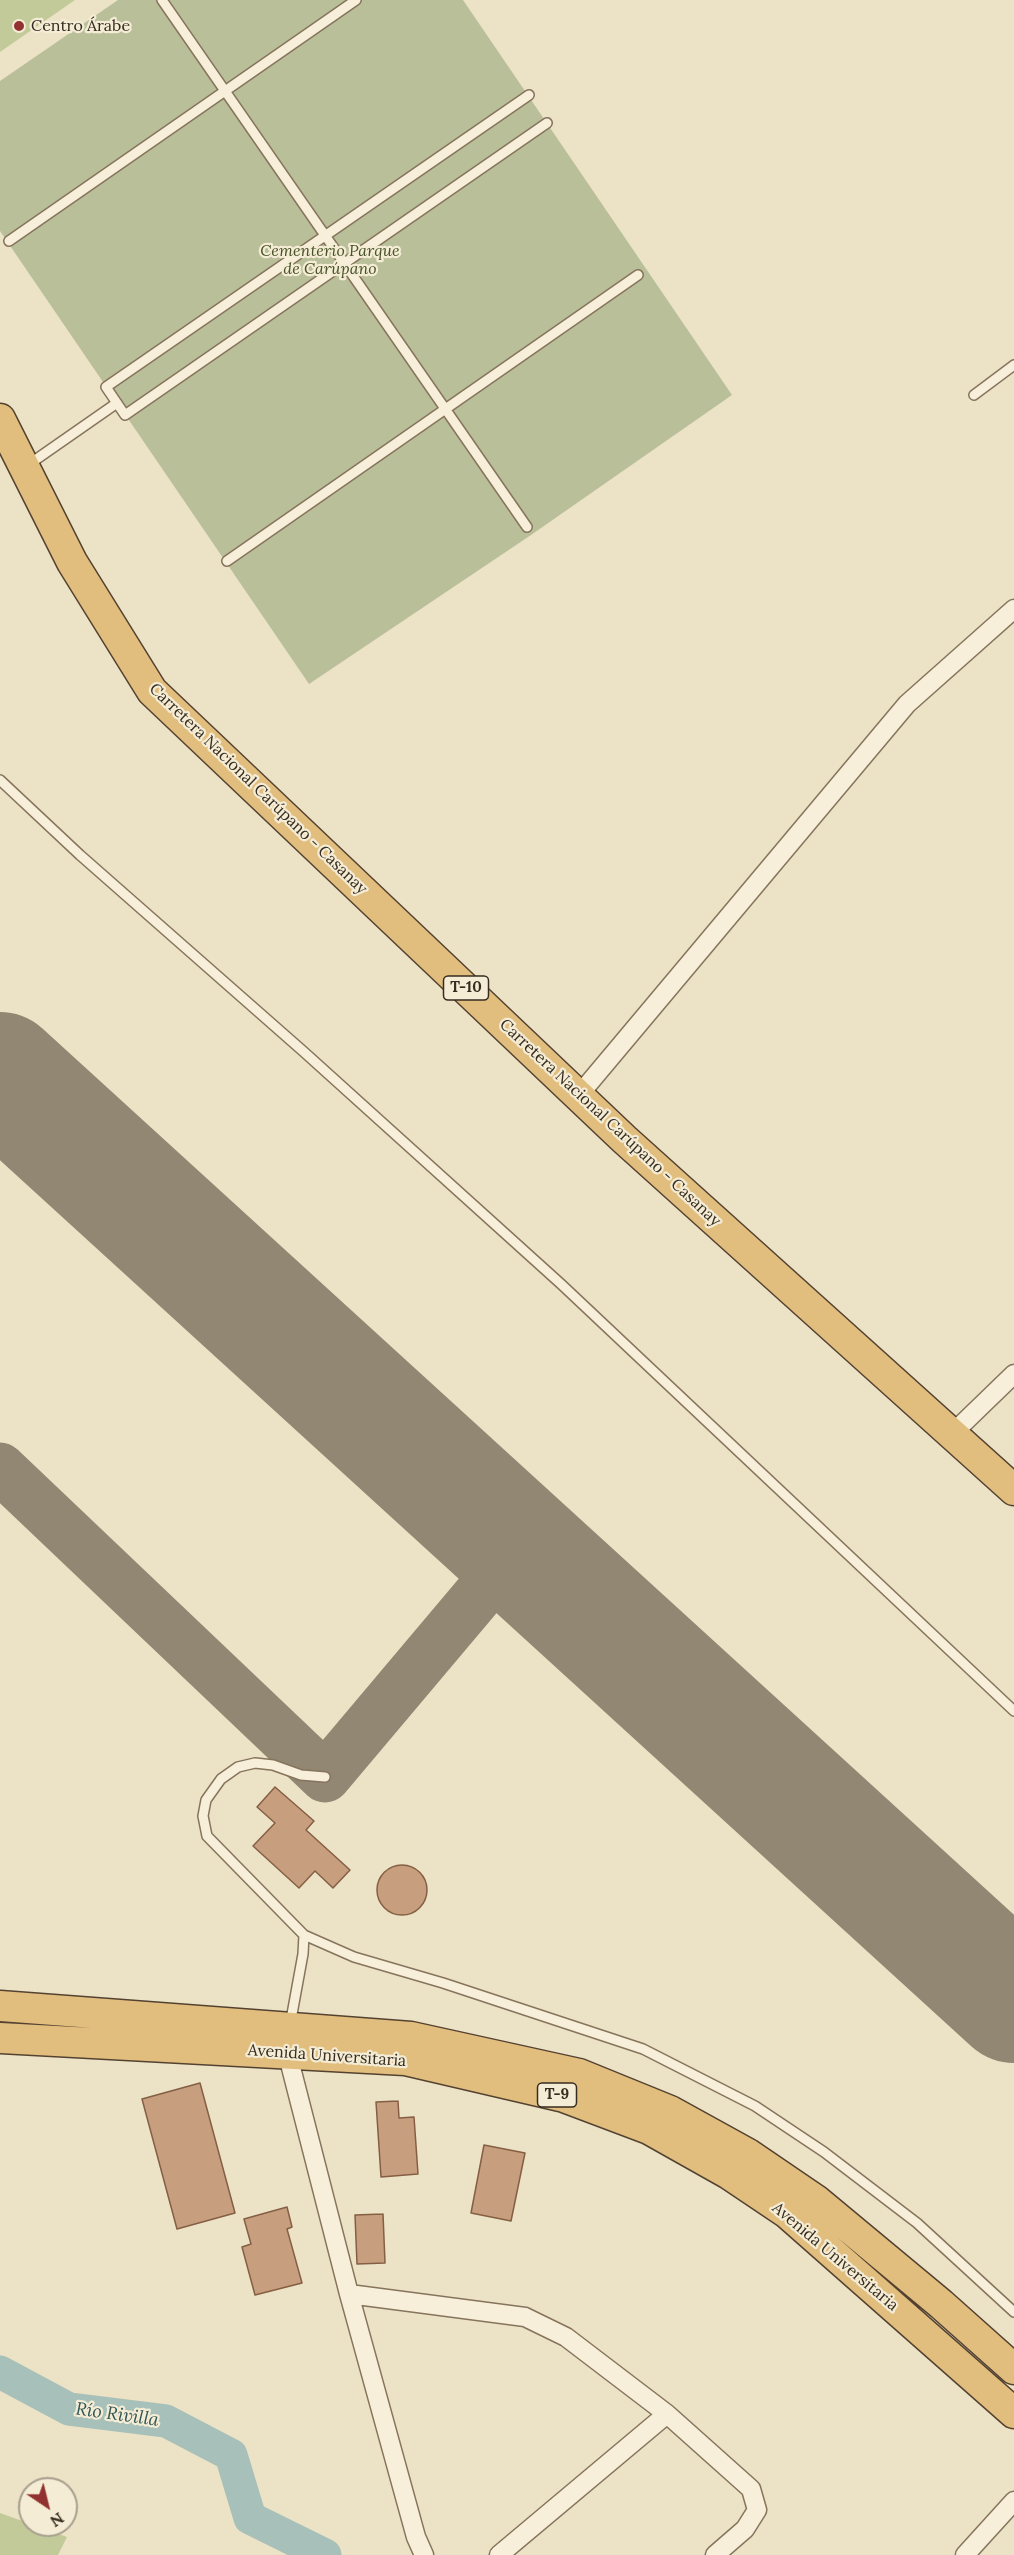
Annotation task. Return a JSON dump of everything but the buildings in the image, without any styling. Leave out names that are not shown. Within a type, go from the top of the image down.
[{"type":"highway","name":"Carretera Nacional Carúpano - Casanay","points":[[0,419],[72,562],[152,692],[579,1095],[952,1434],[1011,1481]]},
{"type":"highway","name":"Avenida Universitaria","points":[[0,2006],[288,2039],[405,2060],[564,2097],[649,2129],[729,2174],[787,2212],[1014,2413]]},
{"type":"highway","name":"Avenida Universitaria","points":[[0,2038],[411,2037],[579,2074],[670,2111],[748,2154],[817,2201],[941,2304],[1014,2369]]},
{"type":"street","points":[[579,1095],[907,704],[1014,609]]},
{"type":"street","points":[[952,1434],[1014,1374]]},
{"type":"street","points":[[288,2039],[349,2294],[413,2526],[424,2555]]},
{"type":"street","points":[[349,2294],[525,2317],[566,2337],[667,2415],[751,2489],[757,2510],[745,2529],[715,2555]]},
{"type":"street","points":[[499,2555],[667,2415]]},
{"type":"street","points":[[965,2555],[1014,2501]]},
{"type":"lane","points":[[162,0],[527,527]]},
{"type":"lane","points":[[9,241],[356,0]]},
{"type":"lane","points":[[529,95],[106,387],[125,415],[547,123]]},
{"type":"lane","points":[[227,561],[446,411],[638,275]]},
{"type":"lane","points":[[974,394],[1014,365]]},
{"type":"lane","points":[[24,467],[117,403]]},
{"type":"lane","points":[[0,780],[80,855],[304,1052],[561,1284],[1014,1711]]},
{"type":"lane","points":[[325,1777],[301,1774],[273,1765],[255,1763],[238,1767],[221,1779],[206,1800],[203,1816],[207,1836],[304,1935],[354,1957],[443,1983],[644,2049],[755,2106],[824,2152],[917,2223],[1014,2312]]},
{"type":"lane","points":[[288,2039],[303,1954],[304,1935]]},
{"type":"green space","name":"Centro Árabe","points":[[0,0],[75,0],[0,52]]},
{"type":"green space","name":"Cementerio Parque de Carúpano","points":[[118,0],[463,0],[732,395],[531,535],[309,684],[0,231],[0,81]]},
{"type":"green space","points":[[0,2513],[18,2519],[18,2537],[67,2537],[58,2555],[0,2555]]},
{"type":"waterway","name":"Río Rivilla","points":[[0,2372],[69,2409],[166,2421],[231,2455],[250,2518],[325,2555]]},
{"type":"taxiway","points":[[0,1468],[325,1777],[518,1548]]},
{"type":"runway","points":[[0,1075],[1014,2000]]},
{"type":"place","name":"Centro Árabe","points":[[19,26]]}]
